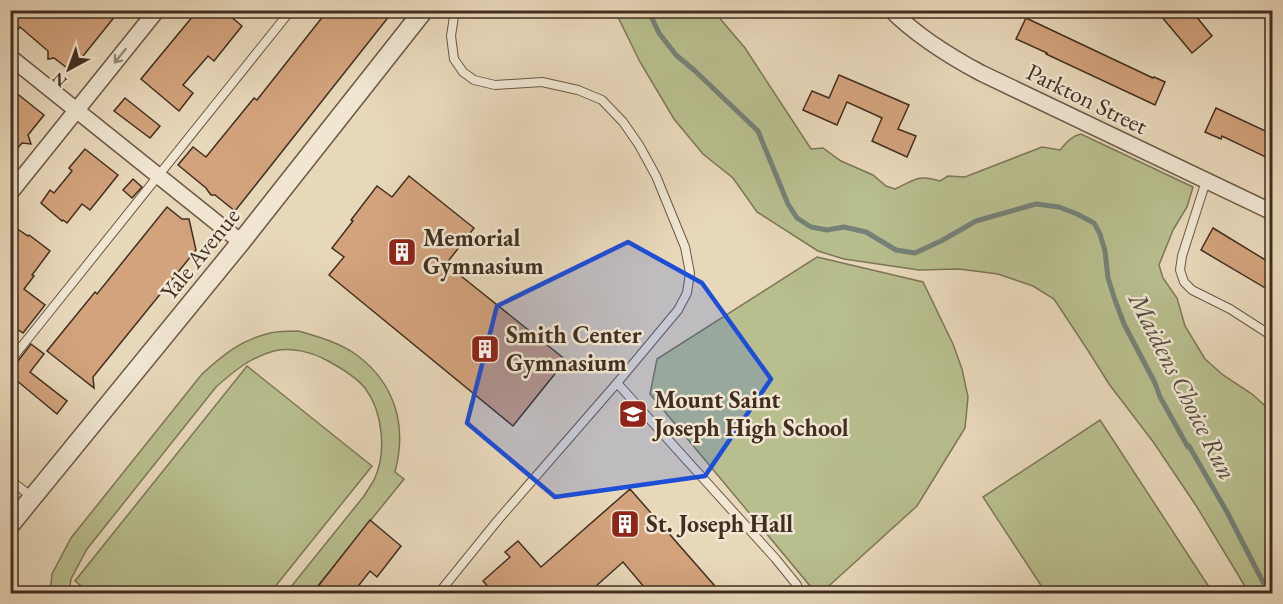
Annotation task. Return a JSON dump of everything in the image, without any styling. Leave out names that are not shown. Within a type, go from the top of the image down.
[{"type":"street","points":[[10,193],[157,10]]},
{"type":"street","name":"Yale Avenue","points":[[10,525],[241,242],[424,10]]},
{"type":"street","name":"Parkton Street","points":[[891,10],[927,40],[964,64],[1272,212]]},
{"type":"street","points":[[10,57],[241,242]]},
{"type":"lane","points":[[10,361],[291,10]]},
{"type":"lane","points":[[438,594],[498,519],[678,310],[687,293],[690,273],[685,247],[656,176],[623,122],[602,100],[578,90],[542,82],[495,85],[474,80],[463,72],[454,59],[451,36],[455,10]]},
{"type":"lane","points":[[1206,181],[1182,256],[1180,270],[1184,282],[1192,290],[1230,309],[1272,336]]},
{"type":"lane","points":[[617,383],[775,558],[797,585],[799,594]]},
{"type":"lane","points":[[10,480],[33,498]]},
{"type":"highlighted area","points":[[628,242],[702,283],[771,379],[705,476],[555,497],[467,423],[497,306]]},
{"type":"green space","points":[[615,11],[712,11],[745,48],[811,149],[823,148],[841,161],[873,175],[886,186],[895,189],[921,178],[940,181],[948,176],[965,177],[1042,147],[1060,150],[1072,138],[1081,134],[1193,187],[1187,207],[1173,230],[1159,265],[1163,278],[1177,298],[1185,326],[1205,359],[1272,412],[1272,593],[1249,593],[1197,507],[1154,443],[1109,384],[1054,299],[1033,286],[998,274],[959,269],[919,270],[844,259],[818,251],[757,212],[733,178],[703,154],[674,119],[640,62]]},
{"type":"green space","points":[[817,257],[923,282],[953,344],[962,369],[968,397],[965,428],[917,506],[820,594],[816,593],[650,394],[657,359]]},
{"type":"green space","points":[[298,331],[330,341],[351,351],[371,367],[382,380],[390,394],[399,423],[400,439],[395,472],[404,479],[312,593],[286,593],[364,496],[374,480],[381,458],[381,433],[376,409],[365,388],[357,380],[343,369],[322,358],[302,351],[288,350],[274,351],[250,361],[216,387],[87,549],[71,579],[69,593],[50,594],[52,574],[71,538],[202,374],[226,354],[250,340],[273,332]]},
{"type":"green space","points":[[247,366],[372,466],[270,593],[90,593],[75,581]]},
{"type":"green space","points":[[1100,420],[1213,593],[1046,593],[983,497]]},
{"type":"building","points":[[10,10],[120,10],[71,71],[54,58],[48,59],[48,51],[20,27],[10,39]]},
{"type":"building","points":[[198,10],[223,10],[242,26],[214,61],[208,56],[183,85],[193,93],[179,111],[141,79]]},
{"type":"building","points":[[328,10],[394,10],[235,211],[215,195],[211,195],[206,188],[178,165],[193,147],[206,157],[254,98],[257,100]]},
{"type":"building","points":[[1156,10],[1191,10],[1212,36],[1192,53]]},
{"type":"building","points":[[1026,18],[1165,82],[1155,105],[1016,39]]},
{"type":"building","points":[[839,75],[909,105],[898,129],[916,136],[907,157],[872,141],[882,118],[847,102],[837,125],[803,110],[812,91],[829,98]]},
{"type":"building","points":[[10,88],[44,115],[28,135],[31,144],[22,143],[10,157]]},
{"type":"building","points":[[125,98],[160,126],[150,138],[114,111]]},
{"type":"building","points":[[1216,108],[1272,134],[1272,160],[1222,136],[1221,139],[1205,132]]},
{"type":"building","points":[[85,149],[118,175],[90,210],[82,204],[67,223],[41,203],[50,190],[54,193],[72,171],[69,168]]},
{"type":"building","points":[[409,176],[474,228],[446,264],[566,360],[513,426],[329,275],[344,257],[332,248],[377,186],[392,197]]},
{"type":"building","points":[[133,179],[142,187],[132,198],[123,190]]},
{"type":"building","points":[[167,207],[182,219],[189,219],[196,250],[93,377],[94,388],[47,351],[95,292],[97,294]]},
{"type":"building","points":[[16,228],[50,251],[24,289],[45,305],[23,333],[10,324],[10,236]]},
{"type":"building","points":[[1213,228],[1272,264],[1272,292],[1201,250]]},
{"type":"building","points":[[31,344],[44,354],[30,372],[67,401],[57,414],[10,375],[10,367],[15,365]]},
{"type":"building","name":"St. Joseph Hall","points":[[630,489],[714,585],[704,594],[650,594],[623,562],[587,594],[495,594],[483,581],[510,557],[505,552],[518,541],[541,567]]},
{"type":"building","points":[[370,520],[401,546],[377,577],[370,571],[352,594],[312,594]]},
{"type":"waterway","name":"Maidens Choice Run","points":[[648,10],[659,33],[676,55],[758,131],[788,204],[797,218],[811,227],[827,230],[844,227],[866,232],[896,250],[915,253],[976,221],[1036,204],[1059,207],[1094,223],[1100,234],[1105,251],[1108,278],[1124,324],[1160,397],[1227,512],[1263,582],[1272,594]]},
{"type":"place","name":"Memorial Gymnasium","points":[[402,252]]},
{"type":"place","name":"Smith Center Gymnasium","points":[[485,349]]},
{"type":"place","name":"Mount Saint Joseph High School","points":[[633,414]]},
{"type":"place","name":"St. Joseph Hall","points":[[625,524]]}]
